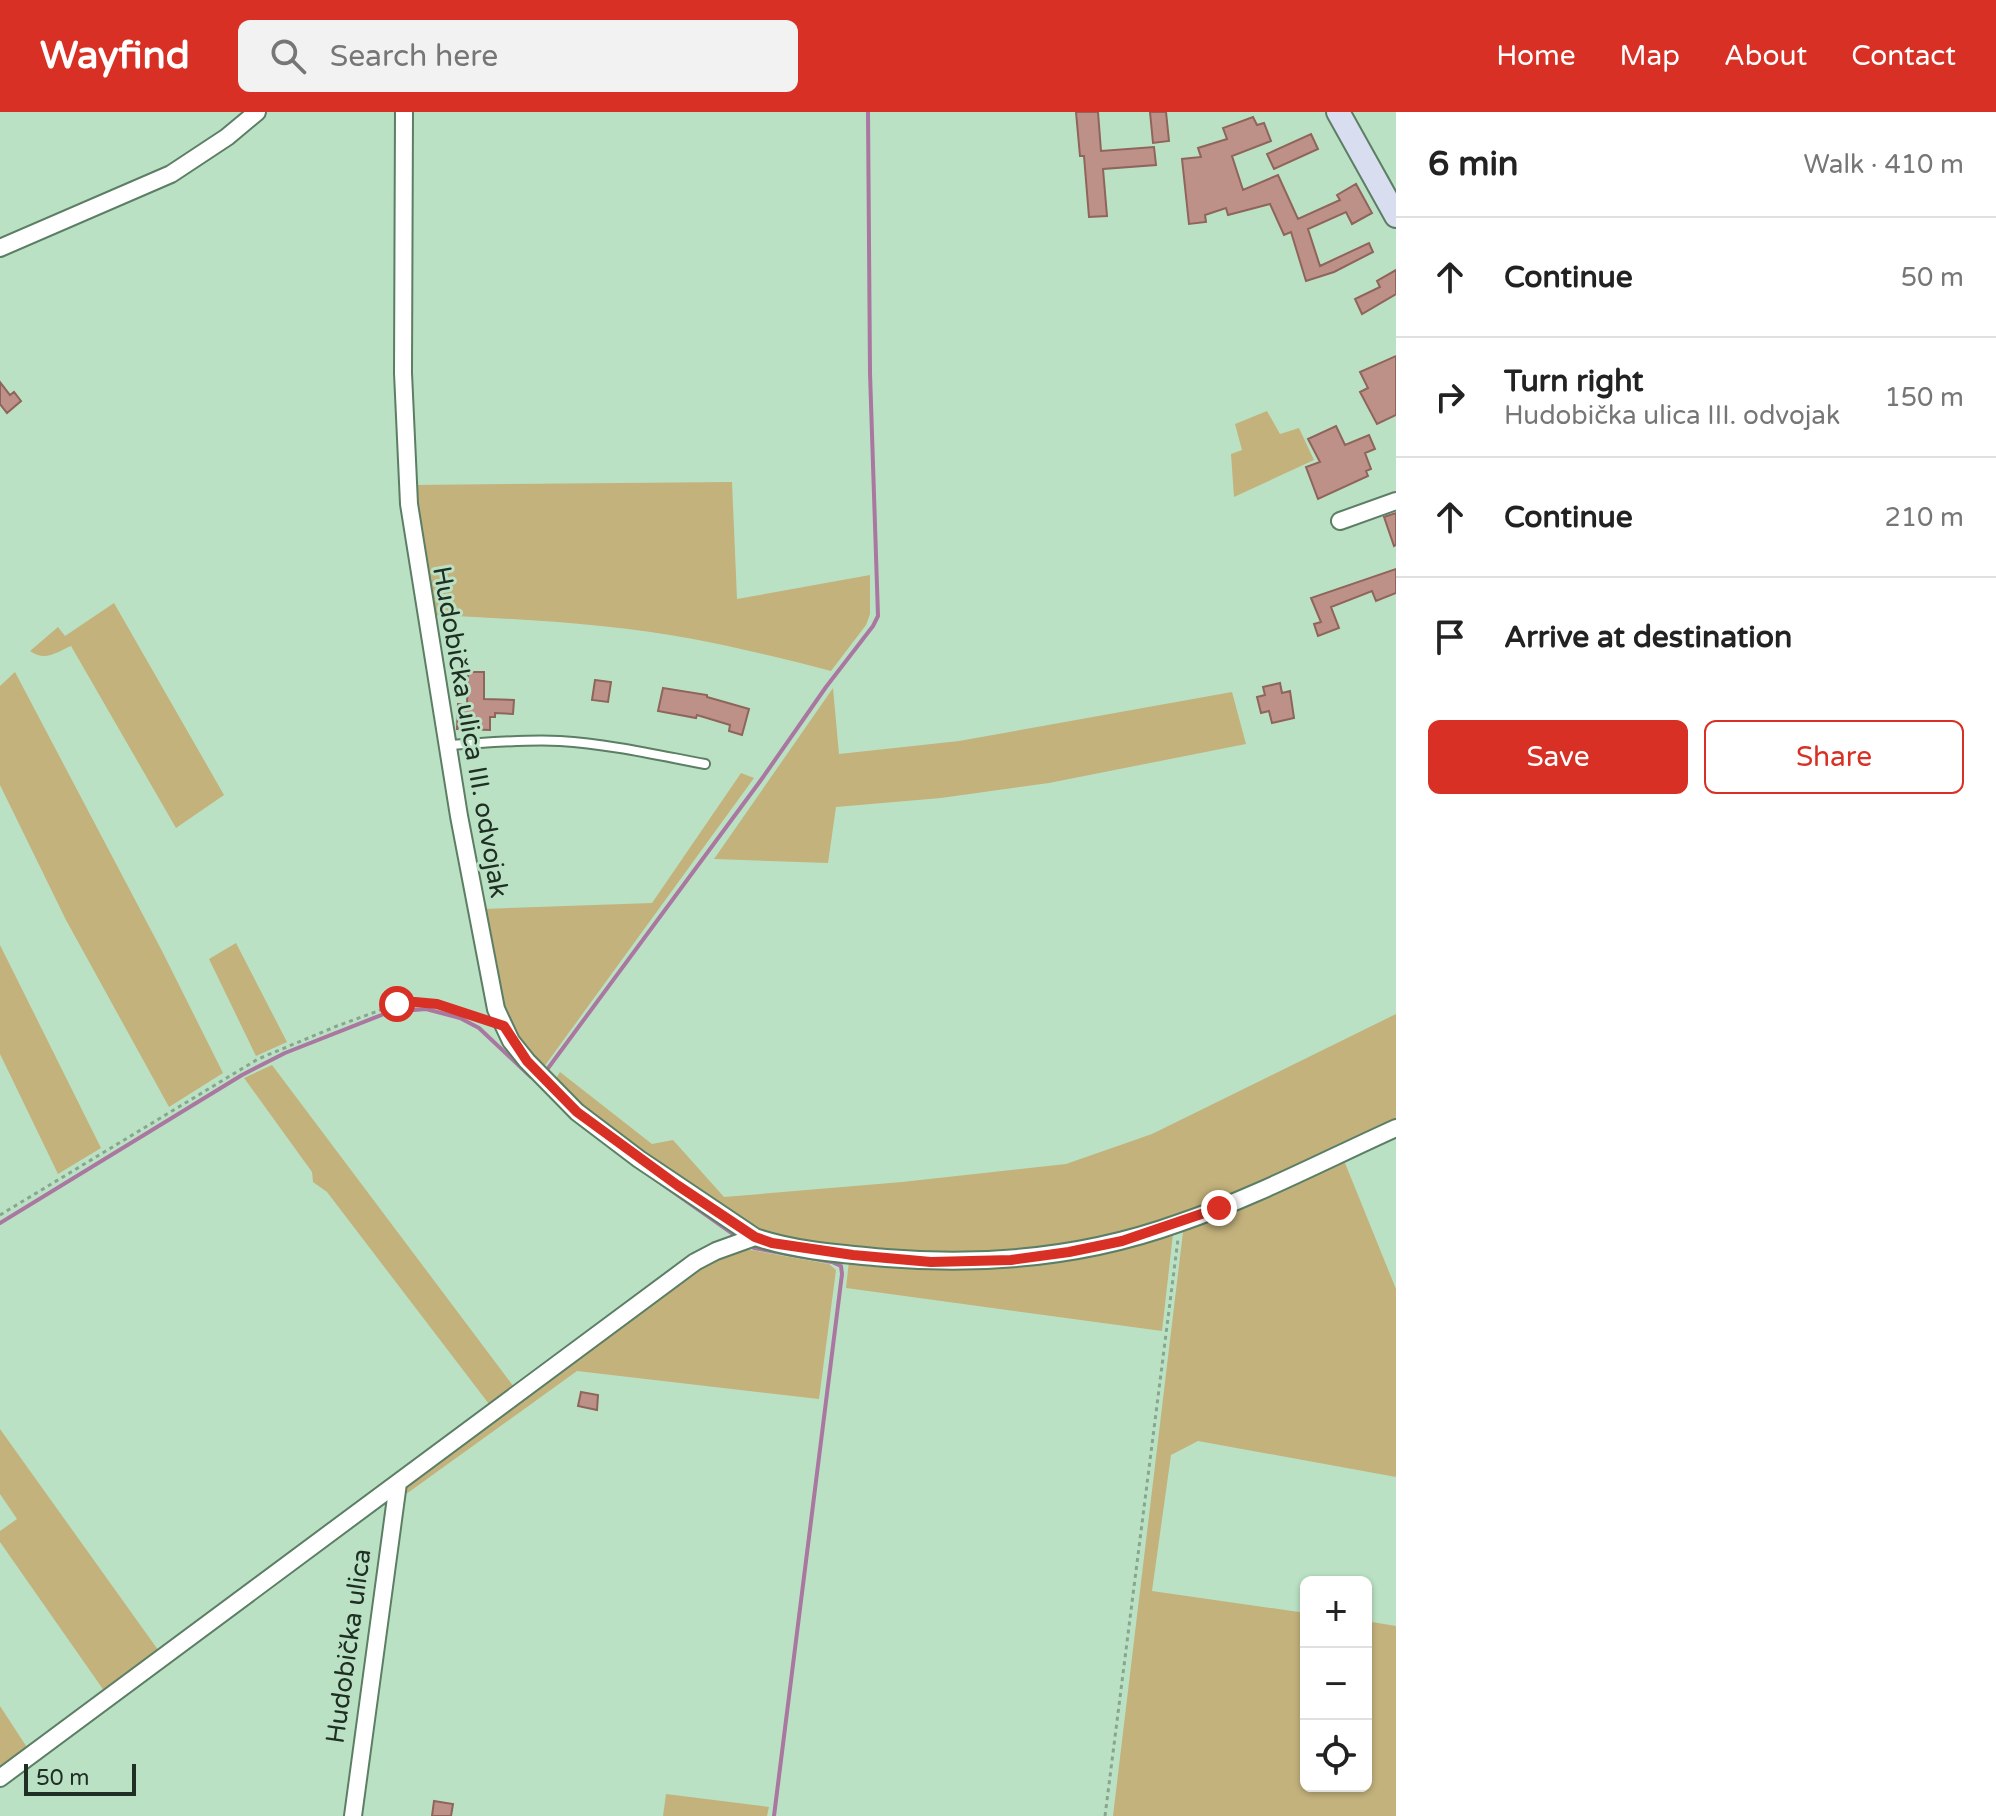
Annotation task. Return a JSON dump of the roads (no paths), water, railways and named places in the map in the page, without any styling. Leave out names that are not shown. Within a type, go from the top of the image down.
[{"type":"main road","points":[[1338,112],[1396,216]]},
{"type":"street","points":[[0,248],[171,174],[227,137],[257,112]]},
{"type":"street","name":"Hudobička ulica III. odvojak","points":[[404,112],[405,456],[413,537],[459,816],[496,1009],[527,1061],[577,1112],[639,1159],[755,1237]]},
{"type":"street","points":[[1340,521],[1396,501]]},
{"type":"street","points":[[0,1778],[695,1262],[716,1251],[755,1237],[772,1243],[931,1262],[1011,1260],[1069,1252],[1122,1241],[1180,1223],[1396,1128]]},
{"type":"street","name":"Hudobička ulica","points":[[353,1816],[398,1483]]},
{"type":"lane","points":[[449,745],[558,741],[645,752],[705,764]]},
{"type":"waterway","points":[[546,1071],[878,616],[870,373],[868,112]]},
{"type":"waterway","points":[[0,1223],[242,1075],[285,1053],[389,1012],[426,1009],[460,1018],[479,1028],[531,1077]]},
{"type":"waterway","points":[[655,1179],[736,1236]]},
{"type":"waterway","points":[[754,1248],[832,1262],[841,1266],[842,1274],[774,1816]]}]
